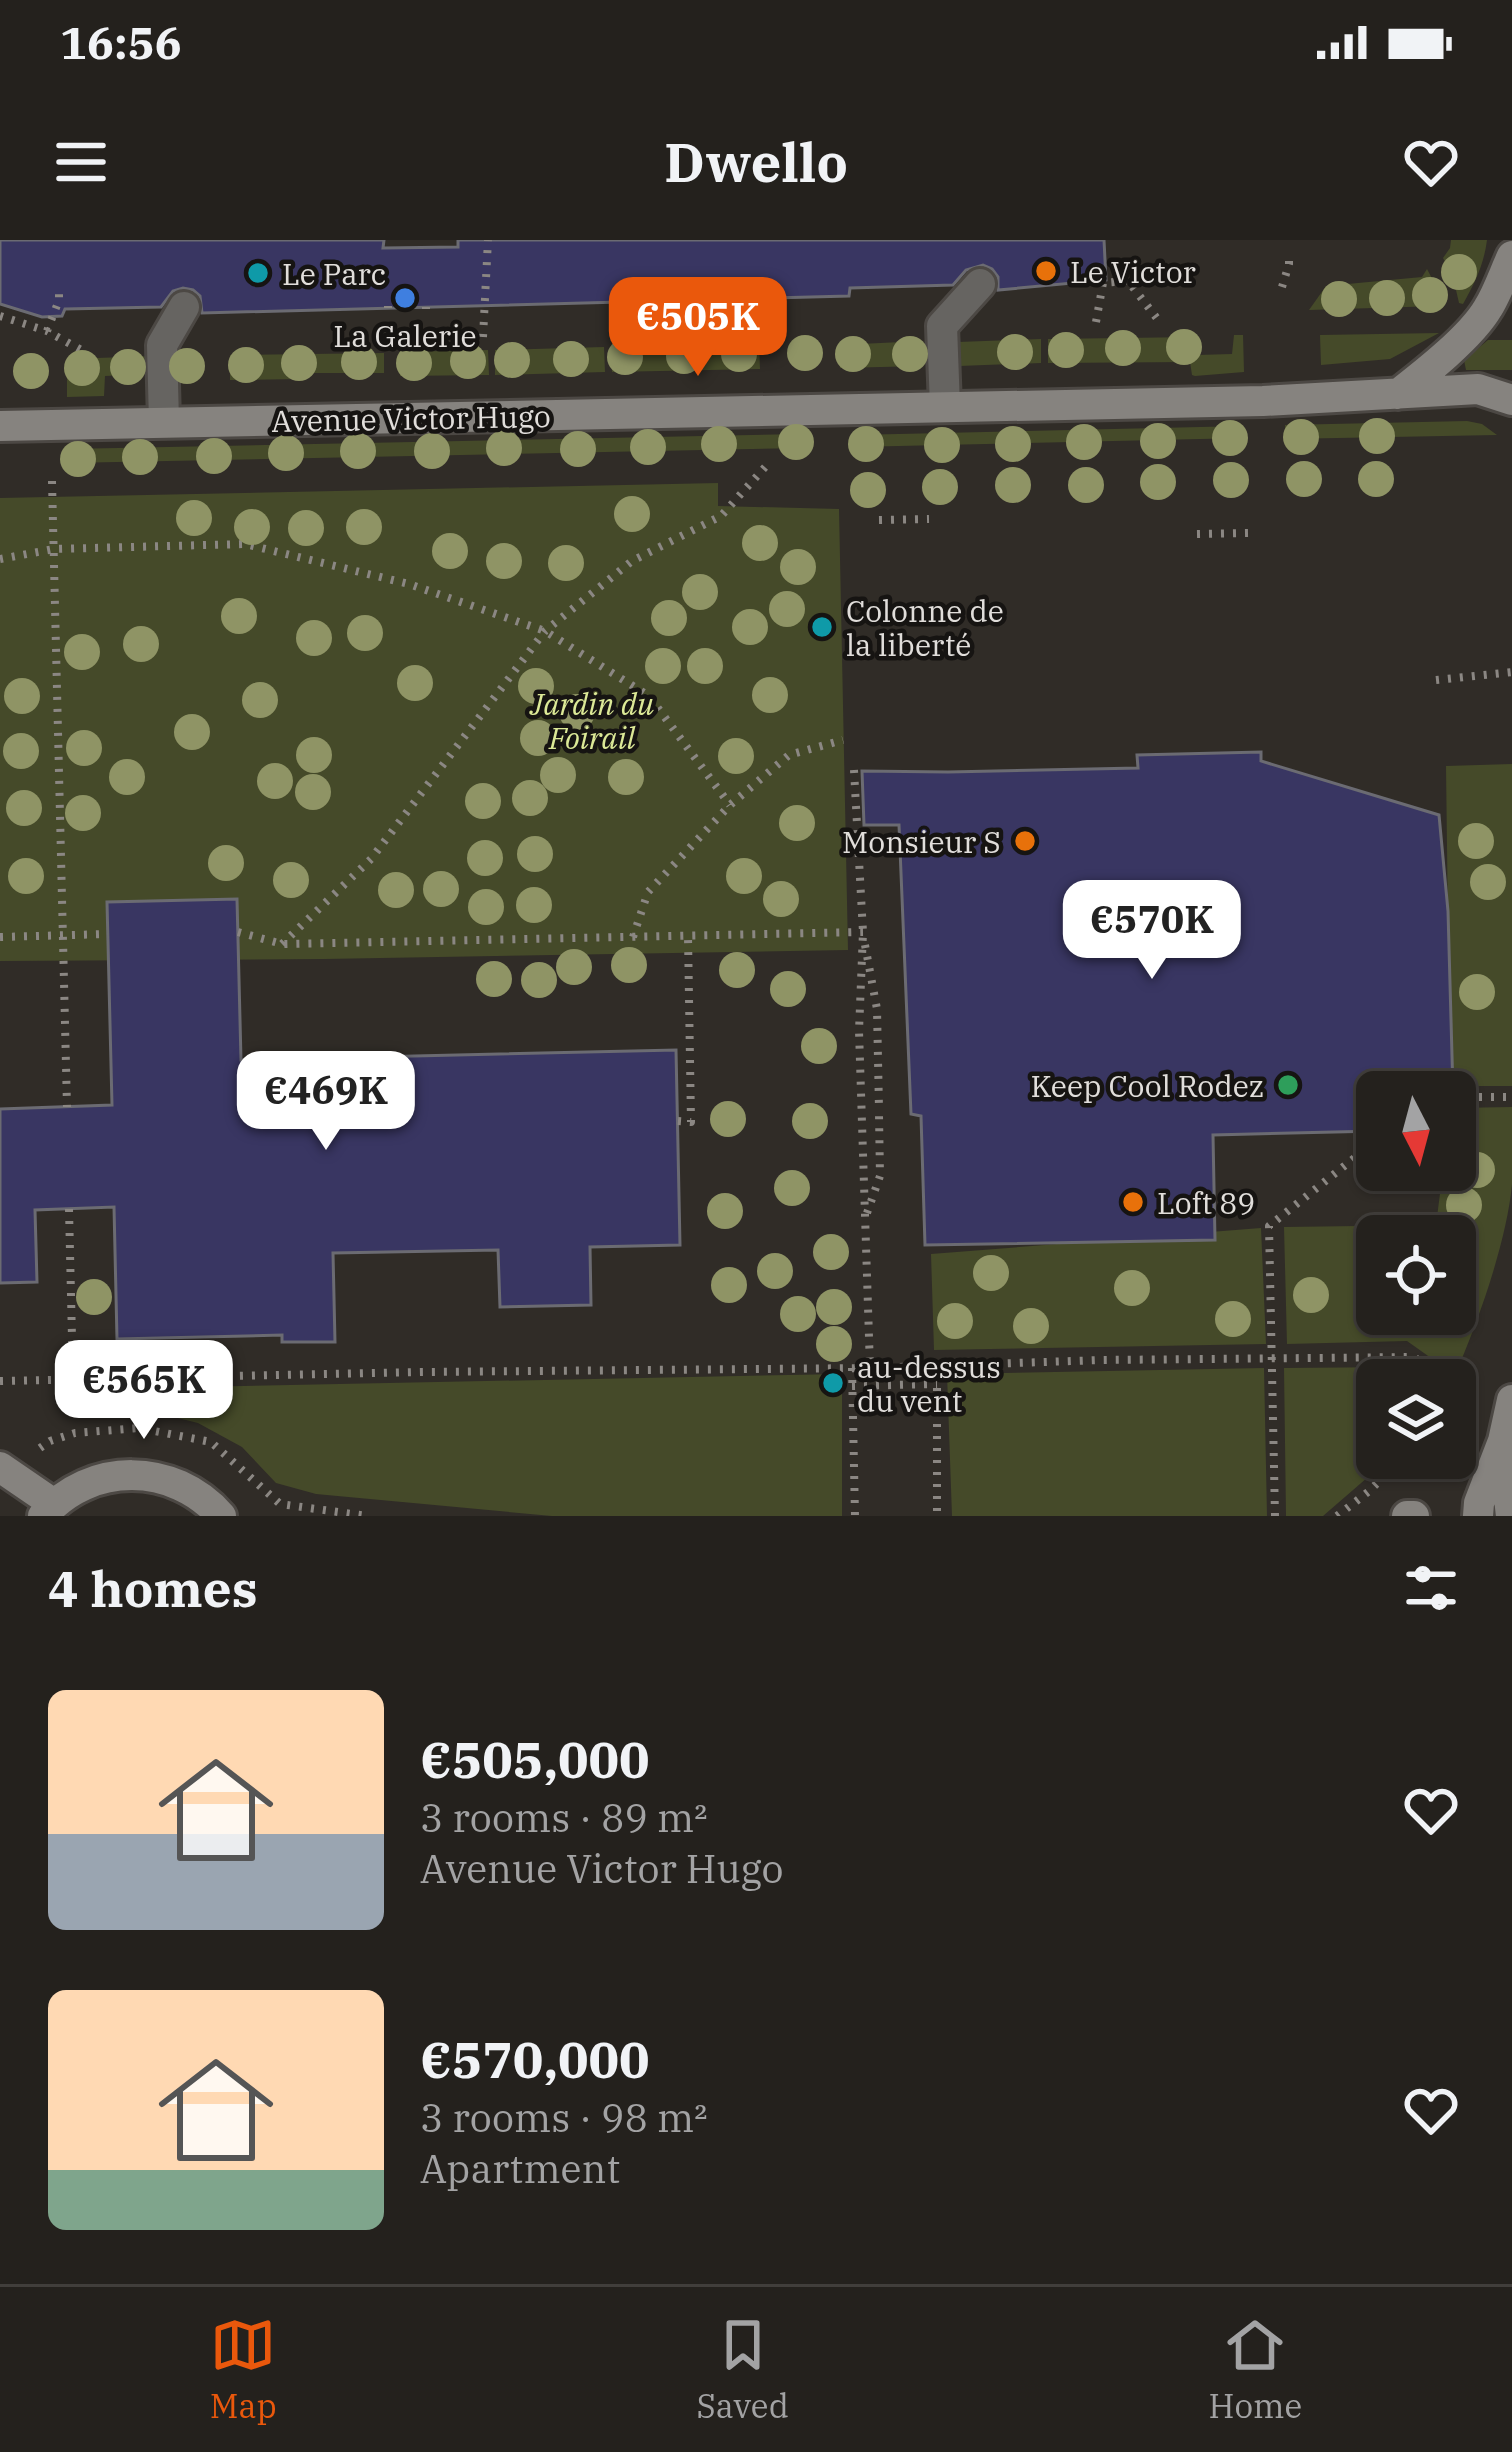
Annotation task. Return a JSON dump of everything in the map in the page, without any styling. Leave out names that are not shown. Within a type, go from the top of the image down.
[{"type":"main road","points":[[1398,394],[1480,320],[1512,256]]},
{"type":"main road","name":"Avenue Victor Hugo","points":[[0,426],[1263,400],[1478,389],[1512,400]]},
{"type":"main road","points":[[1478,1516],[1478,1503],[1503,1441],[1512,1400]]},
{"type":"main road","points":[[1503,1441],[1511,1516]]},
{"type":"main road","points":[[0,1466],[48,1510],[77,1487],[132,1474],[160,1477],[186,1487],[221,1516]]},
{"type":"lane","points":[[945,407],[942,326],[980,284]]},
{"type":"lane","points":[[164,422],[162,345],[184,307]]},
{"type":"path","points":[[482,338],[488,240]]},
{"type":"path","points":[[1282,287],[1289,253]]},
{"type":"path","points":[[1096,322],[1103,284],[1128,281],[1159,321]]},
{"type":"path","points":[[47,331],[59,300],[61,290],[55,290],[57,296],[60,295],[62,290]]},
{"type":"path","points":[[0,316],[47,331],[83,351]]},
{"type":"path","points":[[283,944],[371,859],[545,632],[632,561],[721,516],[767,465]]},
{"type":"path","points":[[52,481],[67,1107]]},
{"type":"path","points":[[879,520],[929,519]]},
{"type":"path","points":[[1196,534],[1250,533]]},
{"type":"path","points":[[0,559],[54,549],[244,544],[410,584],[545,632],[649,696],[730,805]]},
{"type":"path","points":[[1436,680],[1512,672]]},
{"type":"path","points":[[633,937],[648,892],[730,805],[789,755],[843,740]]},
{"type":"path","points":[[854,770],[862,932],[859,1031],[870,1367]]},
{"type":"path","points":[[238,932],[283,944],[862,932]]},
{"type":"path","points":[[862,932],[877,1009],[880,1176],[865,1220]]},
{"type":"path","points":[[0,937],[108,934]]},
{"type":"path","points":[[678,1121],[691,1122],[688,936]]},
{"type":"path","points":[[1476,1097],[1512,1097]]},
{"type":"path","points":[[1275,1516],[1269,1226],[1356,1157]]},
{"type":"path","points":[[34,1452],[75,1429],[69,1208]]},
{"type":"path","points":[[0,1381],[1415,1359]]},
{"type":"path","points":[[937,1364],[938,1516]]},
{"type":"path","points":[[852,1367],[855,1516]]},
{"type":"path","points":[[852,1386],[937,1384]]},
{"type":"path","points":[[1337,1516],[1381,1479]]},
{"type":"green space","points":[[1451,240],[1487,240],[1463,304],[1443,258]]},
{"type":"green space","points":[[1427,269],[1439,306],[1309,310],[1326,286],[1422,277]]},
{"type":"green space","points":[[1439,333],[1390,359],[1321,365],[1320,335]]},
{"type":"green space","points":[[1234,335],[1243,335],[1244,372],[1195,376],[1190,362],[1048,363],[1048,339],[1196,337],[1197,355],[1232,354]]},
{"type":"green space","points":[[1041,339],[1041,363],[959,366],[958,342]]},
{"type":"green space","points":[[1488,340],[1512,340],[1512,370],[1466,370],[1464,360]]},
{"type":"green space","points":[[922,341],[923,366],[840,368],[839,345]]},
{"type":"green space","points":[[759,344],[760,369],[612,372],[611,347]]},
{"type":"green space","points":[[604,347],[605,372],[495,375],[495,350]]},
{"type":"green space","points":[[488,350],[489,375],[400,376],[399,352]]},
{"type":"green space","points":[[384,353],[384,373],[300,373],[300,379],[230,380],[230,355]]},
{"type":"green space","points":[[155,356],[155,374],[105,376],[104,396],[67,397],[67,359]]},
{"type":"green space","points":[[1482,424],[1497,435],[1285,439],[1285,425]]},
{"type":"green space","points":[[1244,426],[1244,438],[855,447],[855,435]]},
{"type":"green space","points":[[801,434],[801,448],[67,463],[67,449]]},
{"type":"green space","name":"Jardin du Foirail","points":[[718,483],[718,506],[839,509],[848,950],[0,961],[0,498]]},
{"type":"green space","points":[[1512,764],[1512,1086],[1476,1086],[1476,1071],[1450,1071],[1446,766]]},
{"type":"green space","points":[[1512,1107],[1512,1184],[1498,1256],[1476,1321],[1476,1215],[1437,1215],[1440,1191],[1476,1191],[1476,1108]]},
{"type":"green space","points":[[1356,1226],[1356,1335],[1471,1335],[1461,1359],[1432,1359],[1407,1341],[1287,1344],[1284,1227]]},
{"type":"green space","points":[[1261,1228],[1266,1344],[934,1350],[931,1254]]},
{"type":"green space","points":[[1356,1367],[1356,1479],[1366,1479],[1323,1516],[1286,1516],[1284,1368]]},
{"type":"green space","points":[[1264,1368],[1267,1516],[952,1516],[947,1374]]},
{"type":"green space","points":[[842,1374],[842,1516],[552,1516],[316,1494],[276,1483],[242,1447],[198,1423],[146,1410],[89,1413],[89,1389]]},
{"type":"building","points":[[0,240],[384,240],[383,248],[458,247],[458,240],[1104,240],[1106,280],[998,290],[998,277],[983,265],[966,270],[953,285],[850,288],[849,296],[202,313],[200,296],[183,288],[173,291],[161,307],[65,309],[62,316],[42,317],[0,304]]},
{"type":"building","points":[[1261,752],[1261,761],[1439,815],[1448,911],[1452,1071],[1356,1071],[1356,1132],[1213,1135],[1215,1240],[925,1245],[921,1116],[911,1114],[899,825],[864,825],[862,771],[1138,768],[1137,755]]},
{"type":"building","points":[[237,899],[241,1060],[676,1050],[680,1245],[590,1247],[591,1305],[500,1307],[498,1250],[333,1253],[335,1342],[282,1342],[282,1335],[117,1339],[114,1207],[35,1210],[37,1282],[0,1283],[0,1109],[112,1105],[107,902]]},
{"type":"place","name":"Le Victor","points":[[1046,271]]},
{"type":"place","name":"Le Parc","points":[[258,273]]},
{"type":"place","name":"La Galerie","points":[[405,298]]},
{"type":"place","name":"Colonne de la liberté","points":[[822,627]]},
{"type":"place","name":"Monsieur S","points":[[1025,841]]},
{"type":"place","name":"Keep Cool Rodez","points":[[1288,1085]]},
{"type":"place","name":"Loft 89","points":[[1133,1202]]},
{"type":"place","name":"au-dessus du vent","points":[[833,1383]]}]
